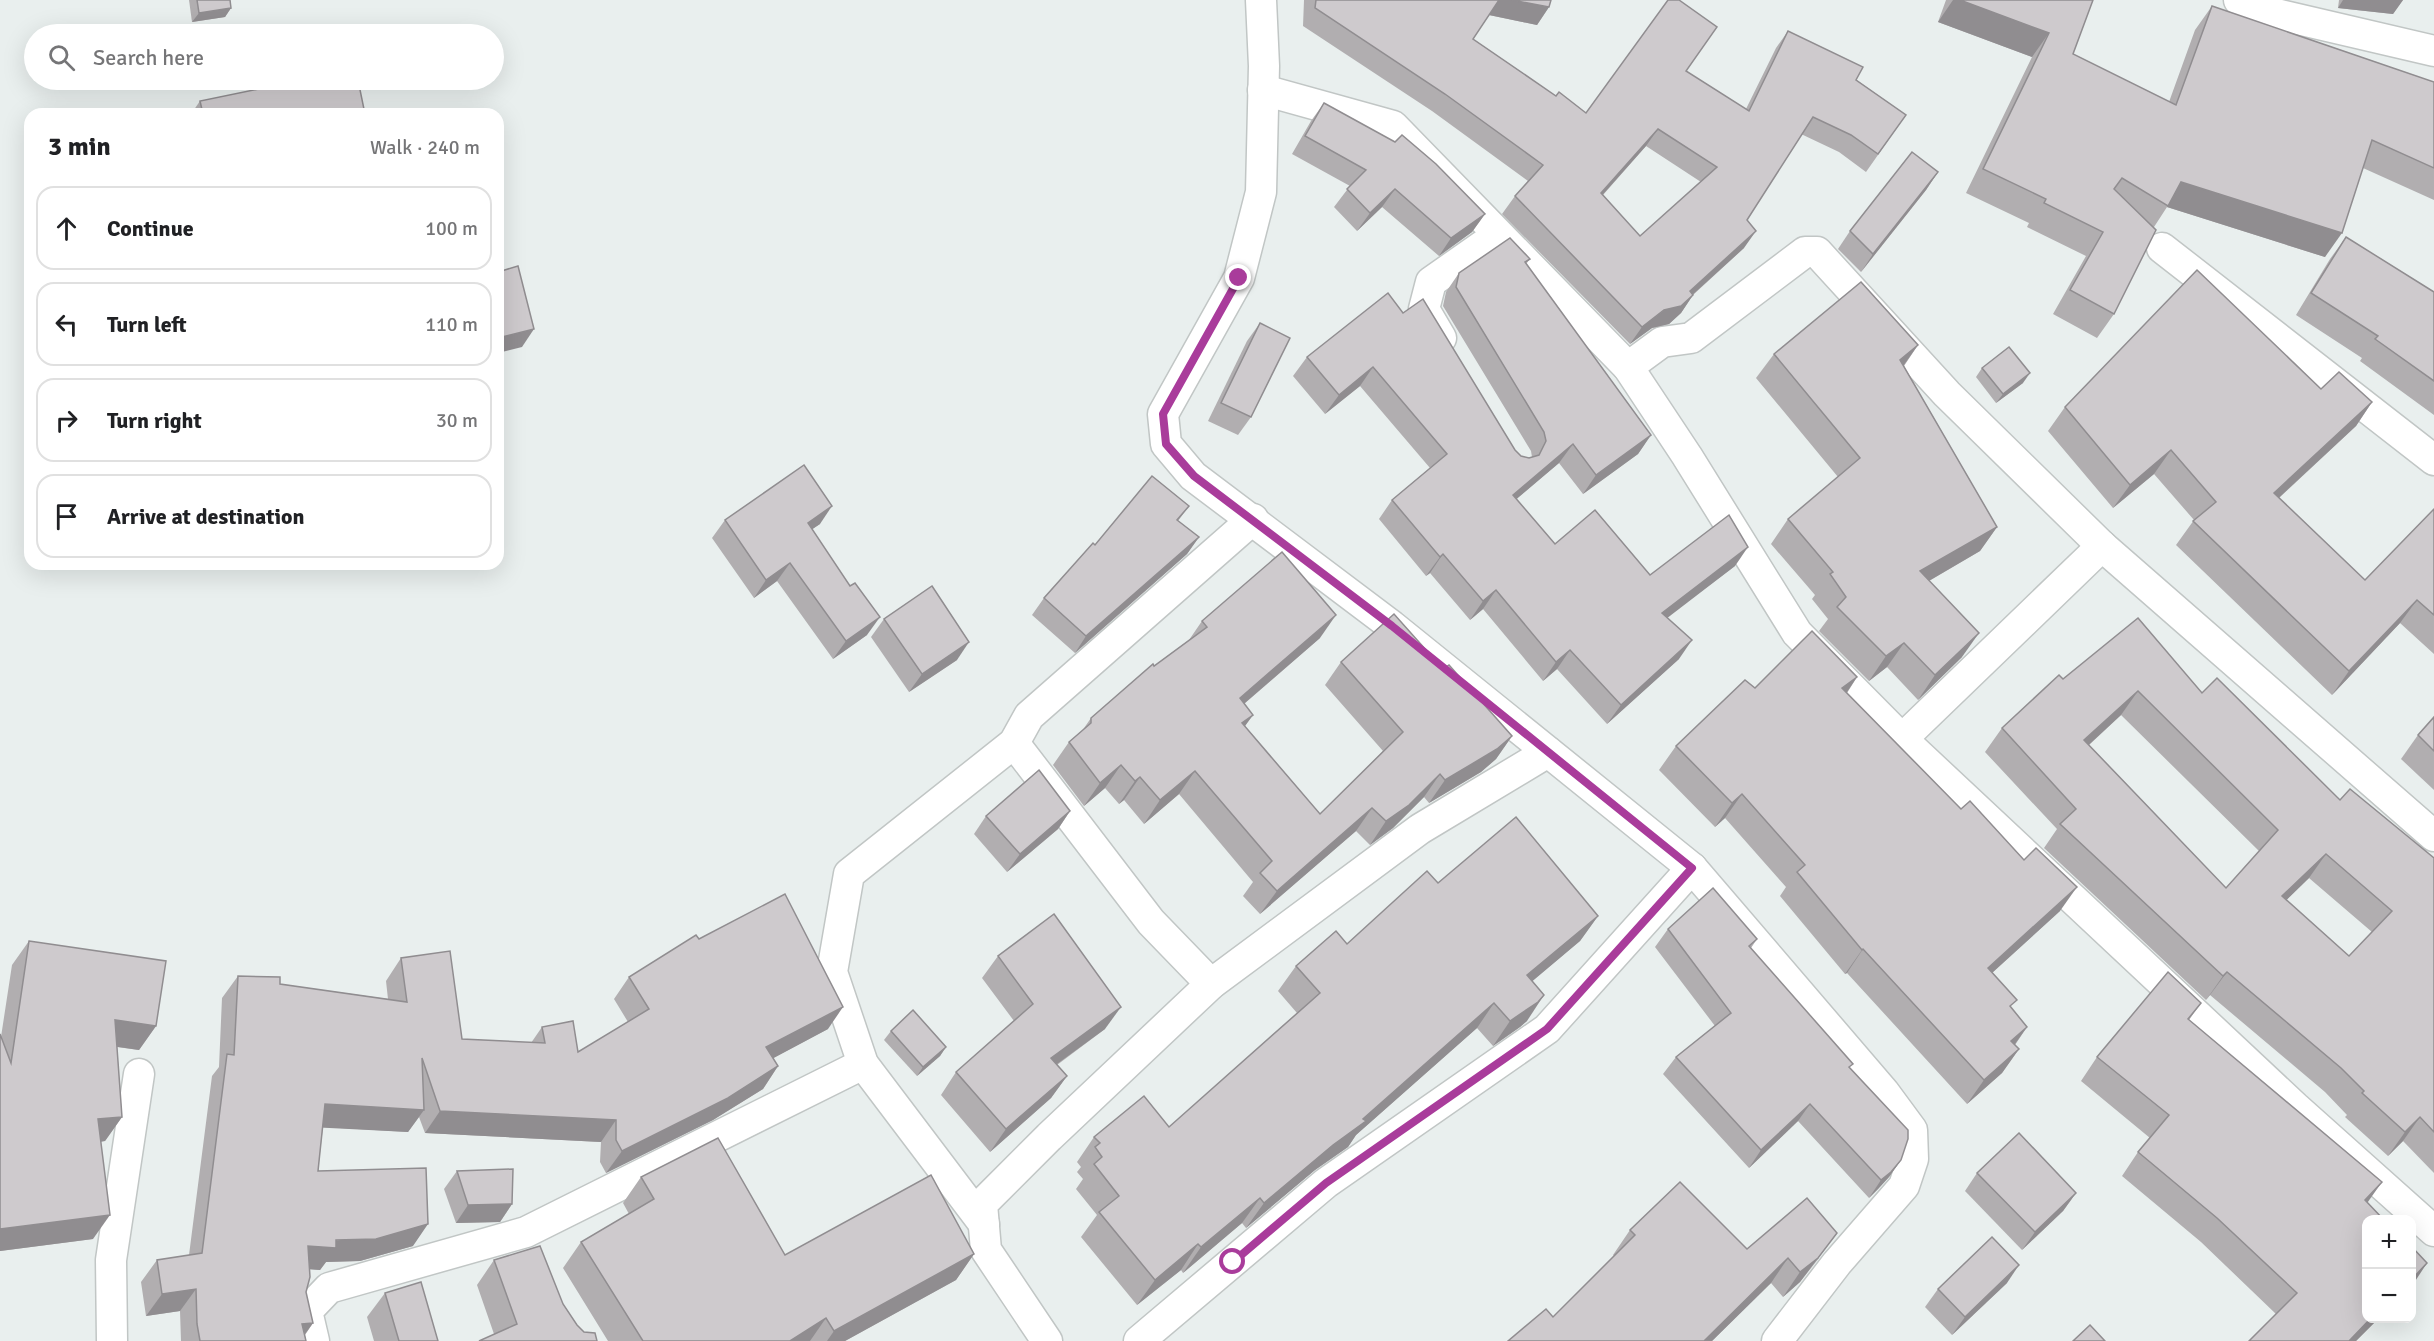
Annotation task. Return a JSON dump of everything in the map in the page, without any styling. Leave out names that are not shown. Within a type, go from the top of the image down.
[{"type":"street","points":[[1261,0],[1263,90],[1261,192],[1239,278],[1163,414],[1166,444],[1194,476],[1392,626],[1692,868],[1884,1092],[1912,1130],[1913,1159],[1904,1186],[1837,1263],[1777,1341]]},
{"type":"street","points":[[2239,0],[2278,7],[2434,51]]},
{"type":"street","points":[[1263,90],[1393,126],[1628,367],[1687,456],[1797,633],[1902,739],[2295,1107],[2434,1231]]},
{"type":"street","points":[[1454,360],[1424,309],[1431,282],[1498,235]]},
{"type":"street","points":[[2162,248],[2434,460]]},
{"type":"street","points":[[1628,367],[1662,342],[1691,338],[1805,252],[1817,252],[1947,394],[2102,546],[2434,836]]},
{"type":"street","points":[[984,1224],[863,1064],[832,972],[849,874],[1014,743],[1029,716],[1253,519]]},
{"type":"street","points":[[1902,739],[2102,546]]},
{"type":"street","points":[[1014,743],[1151,922],[1211,984]]},
{"type":"street","points":[[1047,1341],[986,1250],[982,1204],[1049,1137],[1211,984],[1420,829],[1548,752]]},
{"type":"street","points":[[1138,1341],[1326,1183],[1547,1029],[1692,868]]},
{"type":"street","points":[[314,1341],[307,1311],[329,1288],[526,1232],[863,1064]]},
{"type":"street","points":[[112,1341],[111,1260],[139,1074]]},
{"type":"street","points":[[526,1232],[538,1262]]},
{"type":"building","points":[[197,0],[230,0],[231,8],[199,13]]},
{"type":"building","points":[[1316,0],[1499,0],[1473,39],[1556,96],[1559,92],[1586,113],[1668,0],[1679,0],[1717,27],[1686,71],[1749,111],[1788,31],[1863,67],[1856,80],[1906,115],[1878,154],[1851,135],[1813,117],[1747,220],[1756,231],[1690,291],[1693,295],[1681,306],[1664,310],[1642,327],[1515,196],[1543,165],[1445,94],[1315,8]],"holes":[[[1658,129],[1717,167],[1640,236],[1601,193]]]},
{"type":"building","points":[[1512,0],[1551,0],[1549,7]]},
{"type":"building","points":[[1960,0],[2093,0],[2073,54],[2176,105],[2212,6],[2434,82],[2434,168],[2372,140],[2342,233],[2181,182],[2168,206],[2122,178],[2114,189],[2156,230],[2114,314],[2070,290],[2103,232],[2044,203],[2046,199],[1983,169],[2049,33]]},
{"type":"building","points":[[253,90],[360,90],[364,108],[202,108],[200,101]]},
{"type":"building","points":[[1324,103],[1395,142],[1402,135],[1436,164],[1485,214],[1451,238],[1395,189],[1370,213],[1347,189],[1366,170],[1305,136]]},
{"type":"building","points":[[1912,152],[1938,172],[1873,254],[1850,231]]},
{"type":"building","points":[[2346,237],[2434,292],[2434,381],[2375,339],[2378,336],[2311,293]]},
{"type":"building","points":[[1510,238],[1530,259],[1525,262],[1651,435],[1596,475],[1573,444],[1513,495],[1555,544],[1595,510],[1650,575],[1729,515],[1748,547],[1662,613],[1692,640],[1621,705],[1570,650],[1556,662],[1496,590],[1483,601],[1443,554],[1440,557],[1392,500],[1447,454],[1373,367],[1339,395],[1307,357],[1388,293],[1403,313],[1423,299],[1515,450],[1521,456],[1529,458],[1539,455],[1546,441],[1544,432],[1456,287],[1459,273]]},
{"type":"building","points":[[518,266],[534,329],[504,336],[504,270]]},
{"type":"building","points":[[2197,270],[2321,389],[2339,372],[2372,402],[2274,493],[2365,580],[2434,509],[2434,615],[2417,600],[2349,671],[2193,521],[2216,502],[2171,450],[2130,485],[2065,407]]},
{"type":"building","points":[[1861,282],[1918,345],[1900,360],[1997,527],[1920,571],[1979,633],[1935,675],[1904,643],[1886,656],[1837,607],[1846,597],[1830,574],[1833,572],[1788,519],[1860,458],[1774,354]]},
{"type":"building","points":[[1260,323],[1290,338],[1251,417],[1221,403]]},
{"type":"building","points":[[2009,347],[2030,373],[2003,394],[1982,368]]},
{"type":"building","points":[[804,465],[832,506],[808,523],[850,586],[855,583],[880,617],[846,641],[790,563],[766,580],[725,520]]},
{"type":"building","points":[[1152,476],[1189,506],[1177,520],[1199,537],[1086,636],[1044,598],[1093,543],[1095,545]]},
{"type":"building","points":[[1282,552],[1336,615],[1240,698],[1253,715],[1242,723],[1320,814],[1403,732],[1341,662],[1394,614],[1443,669],[1449,665],[1512,736],[1497,749],[1445,780],[1440,774],[1409,805],[1386,821],[1372,808],[1277,891],[1260,873],[1272,861],[1195,771],[1160,800],[1140,777],[1135,781],[1121,765],[1100,783],[1069,742],[1091,723],[1091,718],[1153,664],[1154,666],[1207,627],[1202,621]]},
{"type":"building","points":[[932,586],[969,642],[922,674],[884,619]]},
{"type":"building","points":[[2138,618],[2202,693],[2217,678],[2340,800],[2350,789],[2434,858],[2434,1132],[2420,1117],[2405,1132],[2362,1093],[2364,1091],[2341,1068],[2227,972],[2223,976],[2060,824],[2076,809],[2002,728],[2059,675],[2063,679]],"holes":[[[2138,691],[2278,830],[2226,888],[2084,740]],[[2326,854],[2392,911],[2349,956],[2282,896]]]},
{"type":"building","points":[[1812,631],[1857,677],[1842,688],[1961,809],[1970,801],[2024,860],[2036,848],[2077,887],[1988,968],[2017,1000],[2010,1006],[2027,1027],[2011,1041],[2019,1049],[1984,1080],[1862,950],[1797,872],[1805,865],[1742,794],[1732,803],[1676,746],[1745,680],[1755,688]]},
{"type":"building","points":[[2434,717],[2434,751],[2418,735]]},
{"type":"building","points":[[1039,770],[1070,811],[1020,854],[986,816]]},
{"type":"building","points":[[1516,817],[1598,916],[1527,975],[1544,995],[1538,1002],[1510,1021],[1494,1003],[1363,1119],[1366,1121],[1333,1145],[1264,1203],[1260,1198],[1201,1247],[1198,1244],[1155,1280],[1099,1212],[1119,1196],[1094,1164],[1102,1157],[1095,1147],[1100,1143],[1094,1137],[1144,1096],[1169,1127],[1320,993],[1296,966],[1336,931],[1347,944],[1427,871],[1438,883]]},
{"type":"building","points":[[1713,888],[1757,939],[1749,946],[1853,1064],[1849,1067],[1908,1130],[1908,1139],[1901,1160],[1881,1180],[1810,1104],[1761,1150],[1676,1057],[1731,1013],[1668,929]]},
{"type":"building","points":[[785,894],[843,1007],[766,1047],[778,1066],[728,1098],[622,1151],[616,1140],[616,1120],[440,1111],[422,1058],[424,1110],[325,1104],[318,1171],[426,1168],[428,1224],[376,1239],[336,1240],[336,1248],[308,1246],[310,1277],[306,1292],[313,1323],[302,1324],[306,1341],[200,1341],[196,1289],[162,1294],[157,1260],[202,1253],[227,1054],[234,1055],[238,976],[280,977],[280,984],[407,1002],[401,958],[450,951],[462,1039],[545,1043],[542,1027],[573,1021],[578,1052],[649,1009],[629,977],[696,935],[699,939]]},
{"type":"building","points":[[1054,914],[1121,1007],[1051,1058],[1067,1076],[1006,1129],[956,1072],[1033,1004],[998,956]]},
{"type":"building","points":[[29,941],[166,961],[156,1026],[115,1020],[122,1117],[98,1119],[110,1215],[0,1229],[0,1034],[11,1063]]},
{"type":"building","points":[[2168,972],[2201,1003],[2188,1019],[2382,1182],[2365,1200],[2379,1215],[2362,1215],[2362,1323],[2366,1323],[2349,1341],[2249,1341],[2297,1293],[2217,1218],[2138,1152],[2169,1115],[2097,1057]]},
{"type":"building","points":[[913,1010],[946,1047],[923,1067],[891,1031]]},
{"type":"building","points":[[2019,1133],[2076,1193],[2035,1232],[1977,1173]]},
{"type":"building","points":[[718,1138],[785,1255],[931,1175],[974,1254],[834,1331],[826,1318],[790,1341],[643,1341],[581,1242],[654,1199],[641,1177]]},
{"type":"building","points":[[513,1169],[512,1204],[468,1205],[457,1171]]},
{"type":"building","points":[[1680,1182],[1747,1249],[1807,1198],[1837,1233],[1818,1258],[1800,1272],[1788,1258],[1704,1341],[1508,1341],[1546,1309],[1553,1317],[1635,1235],[1630,1230]]},
{"type":"building","points":[[1992,1237],[2019,1265],[1965,1317],[1938,1289]]},
{"type":"building","points":[[540,1246],[563,1304],[584,1332],[595,1333],[597,1341],[479,1341],[517,1324],[494,1260]]},
{"type":"building","points":[[2416,1251],[2427,1263],[2416,1275]]},
{"type":"building","points":[[421,1282],[438,1341],[399,1341],[385,1293]]},
{"type":"building","points":[[2090,1325],[2105,1341],[2073,1341]]},
{"type":"route","points":[[1233,1262],[1326,1183],[1547,1029],[1692,868],[1392,626],[1194,476],[1166,444],[1163,414],[1239,278]]}]
